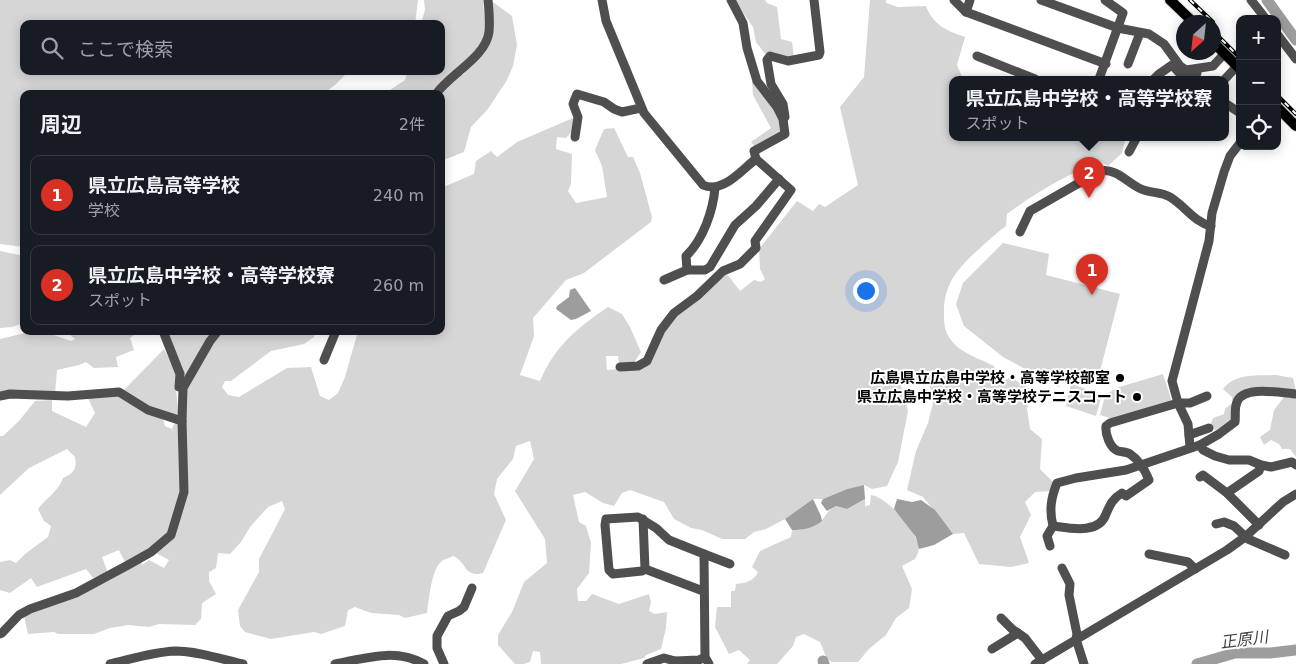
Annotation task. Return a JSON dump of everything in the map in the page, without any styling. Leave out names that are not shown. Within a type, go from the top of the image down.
[{"type":"main road","points":[[1170,0],[1186,15]]},
{"type":"main road","points":[[1221,51],[1236,66]]},
{"type":"main road","points":[[1281,111],[1296,126]]},
{"type":"street","points":[[439,90],[461,70],[485,43],[489,33],[488,0]]},
{"type":"street","points":[[602,0],[606,20],[641,108],[703,185],[715,188],[727,182],[756,159]]},
{"type":"street","points":[[620,367],[638,366],[647,361],[662,330],[674,313],[724,272],[740,264],[756,248],[755,240],[791,190],[756,159],[754,151],[785,134],[783,119],[777,107],[757,81],[747,48],[743,23],[731,0]]},
{"type":"street","points":[[783,119],[785,117],[783,104],[771,84],[767,60],[770,56],[788,61],[818,55],[820,52],[814,0]]},
{"type":"street","points":[[954,0],[966,12],[1106,64]]},
{"type":"street","points":[[966,12],[970,0]]},
{"type":"street","points":[[1041,0],[1118,28],[1149,34],[1164,44],[1180,66],[1186,70],[1198,71]]},
{"type":"street","points":[[1100,76],[1123,13],[1105,0]]},
{"type":"street","points":[[1252,0],[1263,15]]},
{"type":"street","points":[[1128,64],[1140,33]]},
{"type":"street","points":[[1281,39],[1296,58]]},
{"type":"street","points":[[1186,76],[1213,66],[1224,54]]},
{"type":"street","points":[[977,56],[1027,76]]},
{"type":"street","points":[[1158,76],[1172,65],[1182,76]]},
{"type":"street","points":[[575,137],[578,117],[573,104],[577,94],[604,102],[614,110],[622,112],[641,108]]},
{"type":"street","points":[[1129,152],[1135,141]]},
{"type":"street","points":[[1236,148],[1230,156],[1224,172],[1212,213],[1209,241],[1172,380],[1178,403],[1188,424],[1189,435],[1195,446],[1214,456],[1230,460],[1249,460],[1261,466],[1292,462],[1296,464]]},
{"type":"street","points":[[1020,232],[1030,211],[1100,171],[1107,170],[1114,171],[1141,190],[1170,197],[1202,224],[1211,226]]},
{"type":"street","points":[[664,280],[687,270],[705,270],[710,267],[735,225],[756,206],[779,179]]},
{"type":"street","points":[[687,270],[686,256],[693,250],[705,226],[714,199],[715,188]]},
{"type":"street","points":[[165,335],[180,374],[179,387],[183,388]]},
{"type":"street","points":[[0,634],[20,615],[30,609],[76,593],[151,552],[171,535],[184,492],[183,388],[215,335]]},
{"type":"street","points":[[324,360],[334,335]]},
{"type":"street","points":[[0,396],[10,394],[68,396],[119,392],[148,410],[182,421]]},
{"type":"street","points":[[1050,546],[1047,536],[1052,526],[1050,501],[1057,482],[1115,472],[1195,446],[1219,434],[1235,422],[1237,400],[1247,392],[1296,394]]},
{"type":"street","points":[[1052,526],[1073,529],[1091,528],[1099,525],[1106,514],[1109,504],[1116,496],[1122,493],[1126,496],[1150,480],[1144,468],[1130,454],[1112,447],[1105,431],[1106,426],[1110,423],[1178,403],[1190,403],[1207,396]]},
{"type":"street","points":[[1189,435],[1209,428]]},
{"type":"street","points":[[1227,493],[1259,471],[1261,466]]},
{"type":"street","points":[[1200,477],[1203,475],[1227,493],[1259,525]]},
{"type":"street","points":[[1001,618],[1025,638],[1039,662],[1227,550],[1259,525],[1283,502],[1296,494]]},
{"type":"street","points":[[703,591],[645,569],[642,571],[613,574],[609,570],[606,519],[632,517],[644,519],[669,540],[730,564]]},
{"type":"street","points":[[644,519],[645,569]]},
{"type":"street","points":[[1216,524],[1224,522],[1234,526],[1245,537],[1285,555]]},
{"type":"street","points":[[647,664],[664,658],[675,662],[707,660],[703,591],[704,554]]},
{"type":"street","points":[[1149,554],[1188,562],[1195,569]]},
{"type":"street","points":[[1062,568],[1070,584],[1069,595],[1077,634],[1076,640],[1084,664]]},
{"type":"street","points":[[444,664],[437,648],[437,636],[448,616],[464,607],[472,588]]},
{"type":"street","points":[[992,649],[1018,634]]},
{"type":"street","points":[[110,664],[175,651],[194,653],[243,664]]},
{"type":"street","points":[[335,664],[360,662],[385,655],[403,655],[424,664]]},
{"type":"shaded area","points":[[0,0],[418,0],[416,20],[20,20],[20,75],[345,75],[328,90],[20,90],[20,246],[0,244]]},
{"type":"shaded area","points":[[424,0],[483,0],[486,35],[483,43],[470,58],[433,90],[390,90],[405,80],[407,75],[445,75],[445,20],[422,20],[425,10]]},
{"type":"shaded area","points":[[490,0],[512,16],[517,45],[513,66],[507,80],[488,109],[471,127],[464,152],[445,159],[444,90],[455,77],[464,74],[487,44]]},
{"type":"shaded area","points":[[734,0],[765,0],[767,3],[777,7],[781,39],[792,42],[794,57],[787,59],[765,54],[756,42],[753,27]]},
{"type":"shaded area","points":[[870,0],[886,0],[886,3],[898,7],[926,6],[937,23],[965,37],[957,65],[962,76],[949,76],[949,141],[1125,141],[1122,153],[1108,166],[1100,161],[1076,172],[1040,191],[1007,214],[1006,226],[958,270],[946,294],[944,304],[945,325],[947,334],[955,345],[994,366],[997,377],[1005,381],[1010,377],[1035,392],[1027,408],[1030,429],[1042,439],[1040,469],[1054,483],[1051,491],[1035,492],[1025,502],[1031,515],[1020,537],[1029,563],[1011,567],[979,564],[964,533],[953,534],[923,497],[907,490],[916,451],[928,423],[934,399],[929,385],[911,381],[901,386],[908,411],[898,462],[887,486],[872,489],[864,485],[847,489],[823,499],[813,499],[785,519],[766,529],[754,532],[745,539],[722,539],[702,530],[691,528],[674,519],[664,502],[630,490],[622,493],[614,506],[603,503],[585,492],[573,495],[579,522],[586,526],[591,543],[589,573],[577,589],[578,601],[586,601],[592,594],[619,604],[649,594],[651,602],[649,611],[655,614],[667,612],[666,628],[661,649],[646,655],[644,658],[621,664],[541,664],[540,652],[533,651],[530,662],[515,664],[498,645],[498,635],[512,612],[524,582],[547,563],[545,539],[515,491],[534,459],[530,441],[516,446],[513,459],[497,479],[494,494],[506,520],[483,573],[472,573],[453,556],[443,560],[435,571],[427,613],[405,618],[399,615],[371,613],[355,607],[348,610],[345,626],[321,634],[314,632],[271,639],[245,632],[240,626],[238,610],[259,572],[259,559],[285,509],[282,501],[268,507],[230,554],[218,553],[216,568],[209,572],[209,581],[216,594],[202,603],[201,619],[195,625],[159,624],[149,627],[128,625],[110,628],[94,634],[58,634],[54,632],[28,634],[24,616],[141,561],[142,565],[149,560],[164,568],[169,560],[154,552],[173,537],[187,493],[184,390],[218,335],[314,335],[304,344],[271,351],[231,381],[225,381],[222,387],[228,395],[239,397],[287,368],[311,367],[320,396],[329,400],[338,393],[345,377],[357,335],[445,335],[445,186],[474,174],[476,161],[491,151],[497,157],[517,142],[573,118],[574,129],[566,138],[557,137],[556,149],[572,154],[571,184],[568,191],[576,203],[607,197],[602,166],[595,150],[604,129],[614,128],[628,157],[633,157],[640,173],[652,217],[651,222],[584,273],[566,280],[533,318],[534,336],[520,375],[540,381],[553,358],[568,339],[586,322],[608,307],[622,314],[641,352],[633,364],[619,364],[618,356],[606,356],[607,370],[639,367],[674,317],[727,274],[740,291],[754,280],[761,282],[765,279],[760,269],[759,249],[797,201],[813,211],[819,204],[825,207],[858,185],[840,107],[864,77]]},
{"type":"shaded area","points":[[754,80],[775,110],[781,130],[775,137],[755,147],[751,142],[771,128],[753,95],[752,81]]},
{"type":"shaded area","points":[[1003,243],[1049,254],[1046,275],[1120,294],[1098,379],[1065,371],[1059,387],[1003,357],[964,326],[956,304],[963,283]]},
{"type":"shaded area","points":[[0,251],[20,255],[20,324],[0,328]]},
{"type":"shaded area","points":[[575,288],[591,311],[571,320],[556,309],[557,306],[569,297],[570,290]]},
{"type":"shaded area","points":[[20,334],[54,335],[71,341],[75,339],[70,335],[134,335],[130,338],[134,350],[116,357],[118,367],[94,368],[86,362],[57,370],[55,394],[0,392],[0,339]]},
{"type":"shaded area","points":[[167,335],[213,335],[184,379]]},
{"type":"shaded area","points":[[164,349],[177,374],[176,389],[179,418],[149,408],[123,391]]},
{"type":"shaded area","name":"県立広島中学校・高等学校テニスコート","points":[[1163,374],[1171,399],[1169,403],[1113,419],[1100,415],[1105,396],[1116,388]]},
{"type":"shaded area","points":[[1276,375],[1293,378],[1296,391],[1247,390],[1230,423],[1216,430],[1207,426],[1210,426],[1213,418],[1224,414],[1225,409],[1232,403],[1232,397],[1223,389],[1228,384],[1240,377]]},
{"type":"shaded area","points":[[1071,384],[1102,394],[1096,416],[1066,406]]},
{"type":"shaded area","points":[[118,394],[163,419],[165,426],[172,429],[175,422],[181,427],[182,493],[170,535],[125,562],[119,550],[102,557],[108,573],[93,578],[86,569],[37,587],[31,578],[10,593],[0,590],[0,562],[10,560],[16,563],[48,537],[51,526],[44,521],[38,509],[55,491],[63,478],[72,472],[76,465],[75,457],[67,449],[29,468],[0,495],[0,436],[3,436],[19,421],[35,401],[52,400],[52,411],[86,427],[95,413],[88,398]]},
{"type":"shaded area","points":[[1284,397],[1296,398],[1296,457],[1290,449],[1282,449],[1279,444],[1271,440],[1264,445],[1260,437],[1270,430],[1274,410]]},
{"type":"shaded area","points":[[864,485],[865,499],[847,509],[836,506],[827,511],[821,503],[823,499],[847,489]]},
{"type":"shaded area","points":[[871,495],[878,497],[893,508],[913,532],[919,547],[915,559],[902,566],[912,589],[909,608],[896,618],[886,635],[869,649],[858,662],[832,662],[827,659],[820,642],[804,634],[796,637],[793,646],[777,664],[747,664],[750,660],[739,650],[729,654],[715,627],[717,607],[731,607],[731,591],[735,591],[736,584],[754,578],[758,572],[752,567],[760,551],[791,537],[792,530],[816,525],[836,506],[847,509],[865,499],[865,506],[870,505]]},
{"type":"shaded area","points":[[813,499],[822,521],[808,528],[792,530],[785,519]]},
{"type":"shaded area","points":[[897,499],[912,502],[921,500],[935,510],[953,534],[934,545],[919,549],[916,537],[894,509]]},
{"type":"waterway","points":[[1267,0],[1296,40]]},
{"type":"waterway","name":"正原川","points":[[1197,664],[1235,653],[1270,653],[1296,650]]},
{"type":"railway","points":[[1190,0],[1206,15]]},
{"type":"railway","points":[[1221,39],[1236,54]]},
{"type":"railway","points":[[1281,99],[1296,114]]},
{"type":"place","name":"県立広島中学校・高等学校寮","points":[[1089,198]]},
{"type":"place","name":"県立広島高等学校","points":[[1092,295]]},
{"type":"place","name":"広島県立広島中学校・高等学校部室","points":[[1120,378]]},
{"type":"place","name":"県立広島中学校・高等学校テニスコート","points":[[1137,397]]}]
